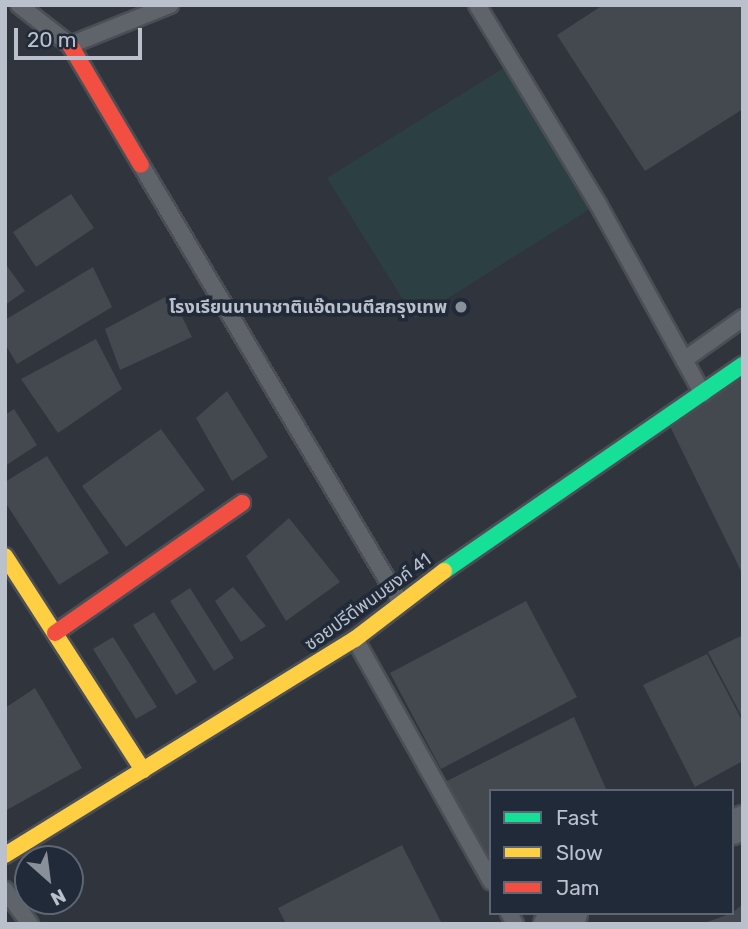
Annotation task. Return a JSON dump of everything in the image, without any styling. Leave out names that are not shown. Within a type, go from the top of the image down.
[{"type":"street","points":[[70,45],[141,165]]},
{"type":"street","name":"ซอยปรีดีพนมยงค์ 41","points":[[5,855],[355,639],[499,529],[743,365]]},
{"type":"street","points":[[55,633],[242,503]]},
{"type":"street","points":[[5,556],[143,770]]},
{"type":"street","points":[[550,924],[566,915]]},
{"type":"lane","points":[[19,5],[70,45],[170,5]]},
{"type":"lane","points":[[477,5],[598,204],[703,394]]},
{"type":"lane","points":[[141,165],[401,603]]},
{"type":"lane","points":[[684,360],[743,318]]},
{"type":"lane","points":[[355,639],[489,877]]},
{"type":"lane","points":[[5,890],[30,924]]},
{"type":"green space","points":[[510,64],[598,204],[415,319],[327,178]]},
{"type":"building","points":[[603,5],[743,5],[743,109],[645,171],[557,35]]},
{"type":"building","points":[[71,194],[94,228],[36,267],[13,232]]},
{"type":"building","points":[[5,263],[25,291],[5,305]]},
{"type":"building","points":[[93,267],[112,307],[17,364],[5,344],[5,320]]},
{"type":"building","points":[[171,294],[192,337],[120,370],[105,329]]},
{"type":"building","points":[[96,339],[122,389],[58,433],[21,379]]},
{"type":"building","points":[[743,370],[743,575],[666,418]]},
{"type":"building","points":[[227,391],[268,457],[232,481],[196,418]]},
{"type":"building","points":[[14,409],[37,445],[5,466],[5,415]]},
{"type":"building","points":[[161,429],[205,490],[126,547],[82,486]]},
{"type":"building","points":[[47,456],[109,553],[59,585],[5,502],[5,482]]},
{"type":"building","points":[[289,518],[340,582],[286,621],[246,556]]},
{"type":"building","points":[[233,587],[266,626],[241,642],[215,601]]},
{"type":"building","points":[[190,588],[234,658],[214,671],[170,601]]},
{"type":"building","points":[[526,601],[577,697],[441,769],[390,673]]},
{"type":"building","points":[[154,612],[197,682],[176,695],[133,625]]},
{"type":"building","points":[[743,635],[743,719],[708,652]]},
{"type":"building","points":[[113,637],[157,707],[136,719],[93,649]]},
{"type":"building","points":[[707,654],[743,722],[743,761],[695,787],[643,685]]},
{"type":"building","points":[[35,688],[82,768],[5,811],[5,708]]},
{"type":"building","points":[[574,717],[606,789],[489,789],[489,877],[437,786]]},
{"type":"building","points":[[402,845],[442,924],[286,924],[278,908]]},
{"type":"building","points":[[743,904],[743,924],[702,924],[734,915],[734,911]]},
{"type":"traffic: fast","points":[[444,571],[743,365]]},
{"type":"traffic: slow","points":[[5,556],[143,770]]},
{"type":"traffic: slow","points":[[5,855],[355,639],[444,571]]},
{"type":"traffic: jam","points":[[70,45],[141,165]]},
{"type":"traffic: jam","points":[[55,633],[242,503]]},
{"type":"place","name":"โรงเรียนนานาชาติแอ๊ดเวนตีสกรุงเทพ","points":[[461,307]]}]
